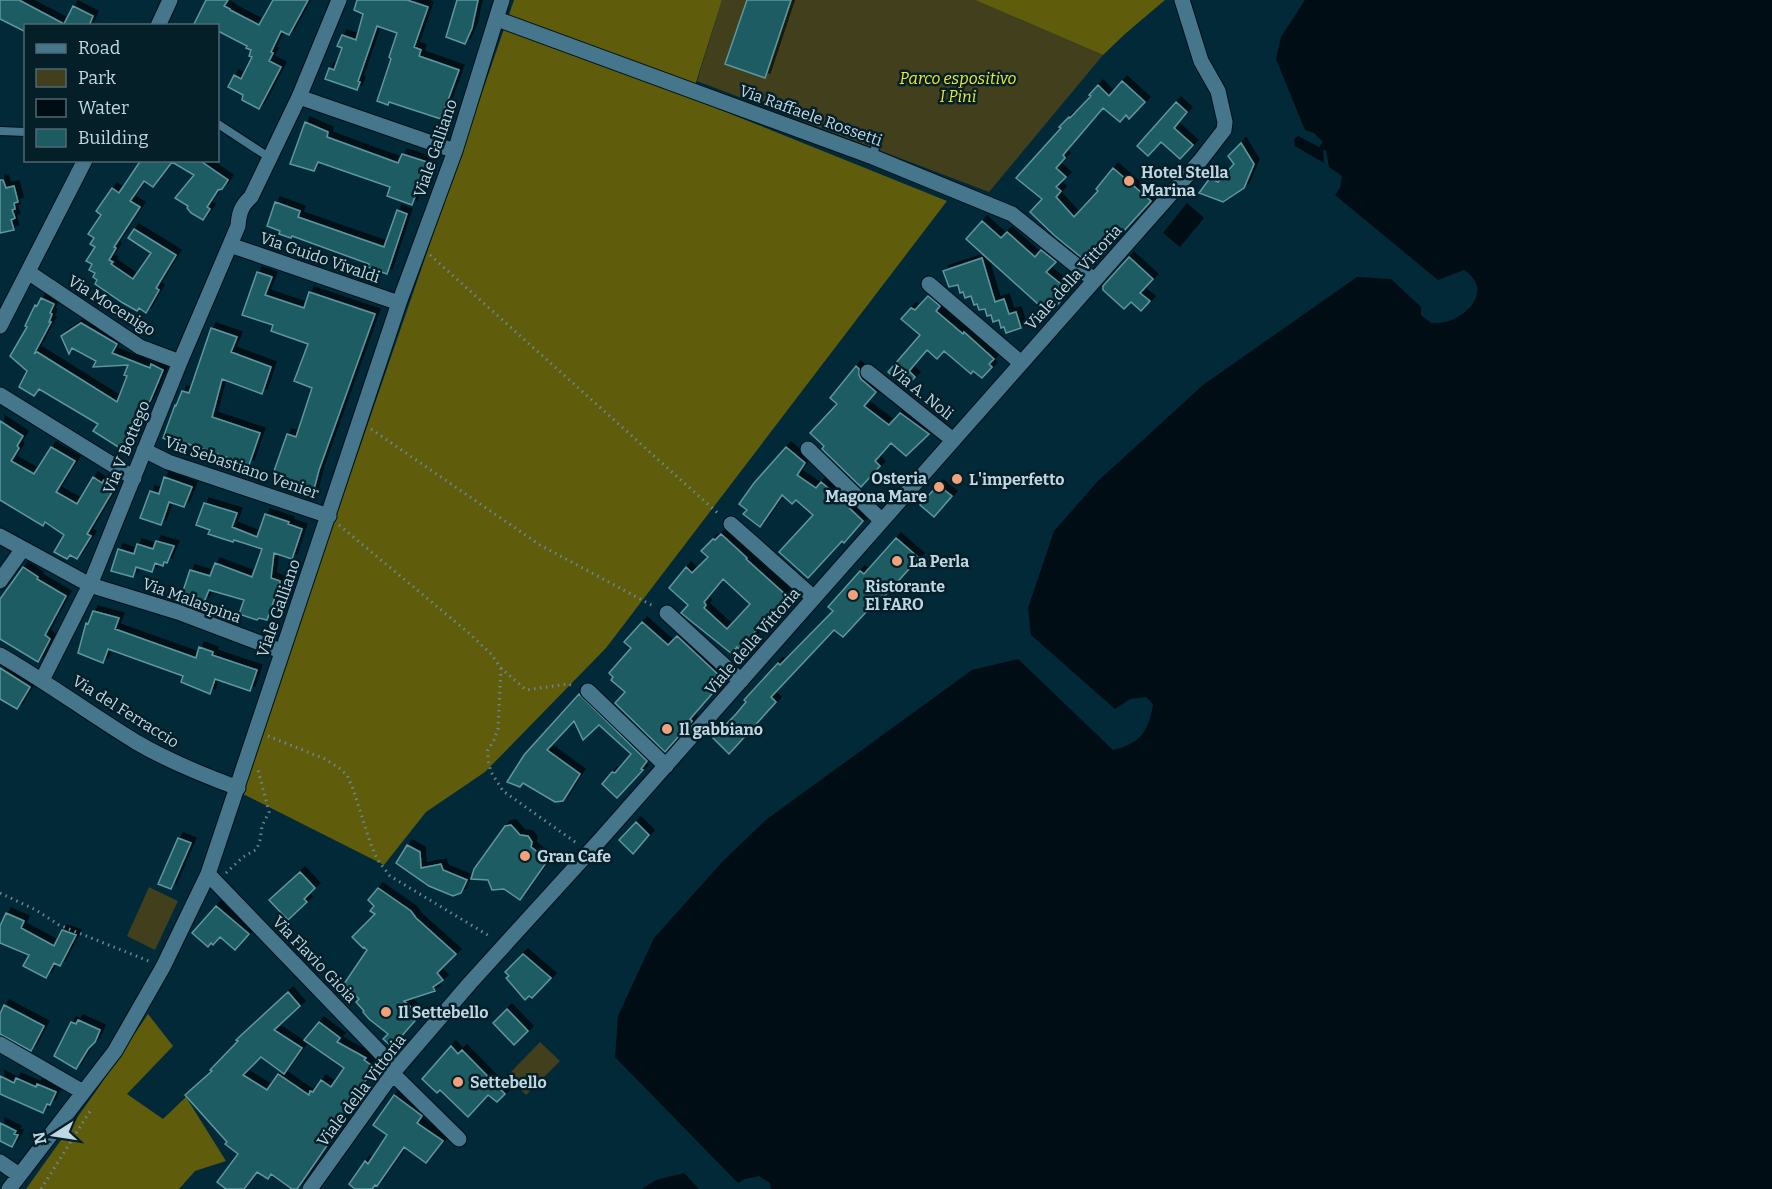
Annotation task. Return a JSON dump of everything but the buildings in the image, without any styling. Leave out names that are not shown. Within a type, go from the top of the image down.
[{"type":"street","points":[[159,24],[170,0]]},
{"type":"street","name":"Via V Bottego","points":[[42,680],[90,585],[238,226],[239,213],[243,204],[251,197],[299,97],[339,0]]},
{"type":"street","name":"Viale Galliano","points":[[9,1189],[115,1051],[212,879],[281,651],[329,516],[399,303],[455,151],[502,0]]},
{"type":"street","name":"Viale della Vittoria","points":[[310,1189],[395,1071],[470,983],[666,766],[1200,161],[1224,130],[1225,122],[1218,91],[1201,61],[1182,0]]},
{"type":"street","name":"Via Raffaele Rossetti","points":[[497,19],[875,150],[1012,214],[1094,280]]},
{"type":"street","points":[[299,97],[455,151]]},
{"type":"street","points":[[0,326],[84,162]]},
{"type":"street","name":"Via Guido Vivaldi","points":[[230,245],[399,303]]},
{"type":"street","name":"Via Mocenigo","points":[[28,272],[140,347],[180,362]]},
{"type":"street","points":[[929,284],[1021,363]]},
{"type":"street","name":"Via A. Noli","points":[[868,372],[953,440]]},
{"type":"street","points":[[0,395],[134,478]]},
{"type":"street","points":[[808,449],[882,521]]},
{"type":"street","name":"Via Sebastiano Venier","points":[[144,450],[168,462],[329,516]]},
{"type":"street","points":[[730,524],[814,598]]},
{"type":"street","name":"Via Malaspina","points":[[0,536],[90,585],[178,612],[281,651]]},
{"type":"street","points":[[0,581],[22,550]]},
{"type":"street","points":[[667,613],[741,681]]},
{"type":"street","name":"Via del Ferraccio","points":[[0,655],[137,743],[190,770],[238,788]]},
{"type":"street","points":[[588,691],[666,766]]},
{"type":"street","name":"Via Flavio Gioia","points":[[212,879],[459,1139]]},
{"type":"street","points":[[0,1044],[83,1092]]},
{"type":"street","points":[[0,1162],[19,1175]]},
{"type":"lane","points":[[219,125],[270,158]]},
{"type":"lane","points":[[0,131],[24,132]]},
{"type":"path","points":[[420,246],[730,524]]},
{"type":"path","points":[[360,421],[540,545],[667,613]]},
{"type":"path","points":[[329,516],[470,634],[491,654],[501,668],[526,690],[568,684],[588,691]]},
{"type":"path","points":[[501,668],[498,729],[488,750],[491,772],[503,791],[589,852]]},
{"type":"path","points":[[268,736],[325,759],[347,775],[369,842],[377,859],[390,876],[505,946]]},
{"type":"path","points":[[212,879],[257,849],[262,826]]},
{"type":"path","points":[[0,893],[36,910],[58,924],[162,967]]},
{"type":"green space","name":"Parco espositivo I Pini","points":[[722,0],[975,0],[1103,55],[989,192],[697,81]]},
{"type":"green space","points":[[149,887],[178,901],[155,950],[127,936]]},
{"type":"green space","points":[[540,1042],[560,1061],[526,1095],[507,1076]]},
{"type":"shaded area","points":[[514,0],[722,0],[691,98],[947,201],[606,648],[485,772],[426,812],[384,865],[243,794]]},
{"type":"shaded area","points":[[975,0],[1165,0],[1103,55]]},
{"type":"shaded area","points":[[148,1014],[173,1046],[127,1094],[163,1119],[186,1097],[226,1161],[195,1171],[179,1189],[26,1189],[96,1091]]},
{"type":"water","points":[[1305,0],[1772,0],[1772,1189],[771,1189],[770,1183],[759,1176],[738,1183],[615,1057],[618,1016],[654,938],[724,860],[767,819],[972,670],[1018,659],[1113,750],[1136,740],[1142,735],[1149,722],[1153,704],[1146,697],[1130,699],[1115,709],[1031,635],[1028,608],[1054,531],[1098,481],[1203,385],[1357,277],[1391,279],[1421,307],[1421,315],[1431,323],[1454,318],[1470,307],[1475,300],[1476,285],[1472,277],[1464,270],[1438,280],[1335,195],[1340,188],[1342,176],[1329,167],[1326,150],[1323,150],[1324,163],[1295,146],[1294,139],[1298,136],[1319,147],[1323,142],[1314,133],[1305,130],[1276,59],[1281,37]]},
{"type":"water","points":[[1187,203],[1204,218],[1180,247],[1163,233]]},
{"type":"water","points":[[684,1173],[699,1189],[642,1189],[656,1180]]},
{"type":"place","name":"Hotel Stella Marina","points":[[1129,181]]},
{"type":"place","name":"L'imperfetto","points":[[957,479]]},
{"type":"place","name":"Osteria Magona Mare","points":[[939,487]]},
{"type":"place","name":"La Perla","points":[[897,561]]},
{"type":"place","name":"Ristorante El FARO","points":[[853,595]]},
{"type":"place","name":"Il gabbiano","points":[[667,729]]},
{"type":"place","name":"Gran Cafe","points":[[525,856]]},
{"type":"place","name":"Il Settebello","points":[[386,1012]]},
{"type":"place","name":"Settebello","points":[[458,1082]]}]
